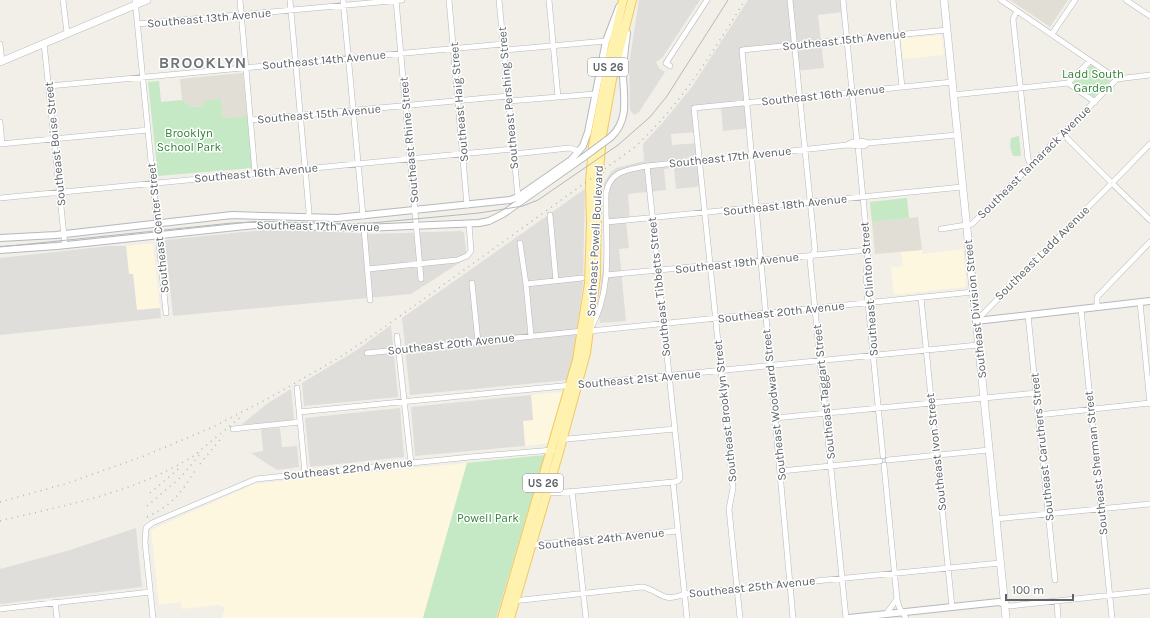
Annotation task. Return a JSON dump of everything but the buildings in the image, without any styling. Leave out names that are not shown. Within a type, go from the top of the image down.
[{"type":"main road","points":[[1,62],[135,2],[147,0]]},
{"type":"main road","name":"Southeast Powell Boulevard","points":[[586,331],[590,261],[590,182],[593,146],[609,62],[623,0]]},
{"type":"main road","name":"Southeast Powell Boulevard","points":[[502,618],[511,601],[575,385],[596,276],[598,194],[602,135],[614,72],[632,0]]},
{"type":"main road","name":"Southeast Division Street","points":[[944,0],[1006,618]]},
{"type":"main road","name":"Southeast Powell Boulevard","points":[[510,618],[511,601]]},
{"type":"street","points":[[63,0],[67,33]]},
{"type":"street","points":[[240,0],[255,173]]},
{"type":"street","points":[[290,0],[306,168],[309,212],[308,217]]},
{"type":"street","name":"Southeast Rhine Street","points":[[396,0],[421,279]]},
{"type":"street","name":"Southeast 13th Avenue","points":[[137,24],[291,10],[343,2],[402,0]]},
{"type":"street","name":"Southeast Haig Street","points":[[449,0],[464,153],[467,205]]},
{"type":"street","name":"Southeast Pershing Street","points":[[499,0],[518,197]]},
{"type":"street","points":[[549,0],[558,97]]},
{"type":"street","points":[[579,150],[586,138],[606,41],[614,18],[623,0]]},
{"type":"street","points":[[670,66],[666,64],[707,0]]},
{"type":"street","name":"Southeast Taggart Street","points":[[790,0],[815,250],[810,260],[846,618]]},
{"type":"street","name":"Southeast Clinton Street","points":[[843,0],[868,250],[866,280],[884,462]]},
{"type":"street","points":[[893,0],[902,87]]},
{"type":"street","points":[[1001,0],[1118,79],[1150,75]]},
{"type":"street","points":[[1052,34],[1075,0]]},
{"type":"street","points":[[1126,0],[1150,16]]},
{"type":"street","name":"Southeast Center Street","points":[[135,2],[166,313]]},
{"type":"street","points":[[343,2],[362,216]]},
{"type":"street","points":[[1017,11],[1013,19],[1028,158],[1031,165]]},
{"type":"street","name":"Southeast 17th Avenue","points":[[0,250],[158,236],[256,225],[364,228],[469,224],[489,221],[503,214],[584,157],[611,137],[621,124],[625,110],[624,63],[629,15]]},
{"type":"street","name":"Southeast 15th Avenue","points":[[742,50],[947,30]]},
{"type":"street","points":[[504,50],[606,41]]},
{"type":"street","name":"Southeast Boise Street","points":[[44,43],[65,245]]},
{"type":"street","points":[[0,44],[1,62]]},
{"type":"street","name":"Southeast 14th Avenue","points":[[49,86],[503,44]]},
{"type":"street","name":"Southeast Woodward Street","points":[[742,50],[758,208],[765,314],[781,471],[789,584],[793,618]]},
{"type":"street","points":[[1068,83],[1090,61]]},
{"type":"street","name":"Southeast Tamarack Avenue","points":[[966,226],[974,224],[1118,79]]},
{"type":"street","name":"Southeast 16th Avenue","points":[[694,108],[952,82]]},
{"type":"street","points":[[953,95],[1068,83],[1095,102]]},
{"type":"street","name":"Southeast 15th Avenue","points":[[250,120],[458,101],[595,94]]},
{"type":"street","name":"Southeast Brooklyn Street","points":[[694,108],[733,488],[729,509],[740,618]]},
{"type":"street","points":[[0,122],[1,144],[148,130]]},
{"type":"street","points":[[1063,134],[1150,220]]},
{"type":"street","name":"Southeast 17th Avenue","points":[[607,222],[606,193],[609,183],[614,176],[627,169],[699,160],[957,135]]},
{"type":"street","name":"Southeast Ladd Avenue","points":[[976,321],[1150,144]]},
{"type":"street","name":"Southeast 16th Avenue","points":[[0,198],[464,153],[569,148],[579,150]]},
{"type":"street","name":"Southeast 17th Avenue","points":[[0,238],[64,234],[232,215],[331,219],[510,200],[518,197],[568,162],[579,150]]},
{"type":"street","name":"Southeast Tibbetts Street","points":[[647,166],[668,376],[680,478],[678,481],[673,482],[686,618]]},
{"type":"street","name":"Southeast 18th Avenue","points":[[607,222],[962,187]]},
{"type":"street","points":[[550,215],[556,281]]},
{"type":"street","points":[[586,331],[599,312],[606,275],[607,222]]},
{"type":"street","points":[[368,269],[457,260],[469,255],[471,251],[469,224]]},
{"type":"street","points":[[941,229],[966,226]]},
{"type":"street","points":[[364,228],[370,300]]},
{"type":"street","points":[[1097,307],[1097,297],[1150,242]]},
{"type":"street","points":[[520,243],[531,336]]},
{"type":"street","name":"Southeast 19th Avenue","points":[[606,275],[868,250]]},
{"type":"street","points":[[526,284],[582,278]]},
{"type":"street","points":[[472,283],[478,342]]},
{"type":"street","name":"Southeast 20th Avenue","points":[[367,353],[973,292]]},
{"type":"street","name":"Southeast Ivon Street","points":[[921,298],[952,607]]},
{"type":"street","points":[[976,321],[1150,301]]},
{"type":"street","points":[[1038,415],[1150,404],[1140,302]]},
{"type":"street","name":"Southeast Sherman Street","points":[[1081,309],[1112,618]]},
{"type":"street","name":"Southeast Caruthers Street","points":[[1028,315],[1055,580]]},
{"type":"street","points":[[397,336],[411,463]]},
{"type":"street","name":"Southeast 21st Avenue","points":[[299,412],[978,345]]},
{"type":"street","points":[[297,388],[305,474]]},
{"type":"street","points":[[775,418],[1036,393]]},
{"type":"street","points":[[233,429],[300,422]]},
{"type":"street","points":[[560,437],[675,429]]},
{"type":"street","points":[[781,471],[884,462],[989,450]]},
{"type":"street","name":"Southeast 22nd Avenue","points":[[150,592],[145,537],[146,528],[150,524],[252,480],[411,463],[556,451]]},
{"type":"street","points":[[884,462],[897,600],[904,615]]},
{"type":"street","points":[[544,490],[572,491],[673,482]]},
{"type":"street","points":[[572,491],[586,618]]},
{"type":"street","points":[[996,519],[1150,504]]},
{"type":"street","name":"Southeast 24th Avenue","points":[[528,544],[578,541],[678,531]]},
{"type":"street","name":"Southeast 25th Avenue","points":[[511,601],[642,587],[647,588],[663,597],[1000,563]]},
{"type":"street","points":[[0,608],[150,592],[153,618]]},
{"type":"street","points":[[849,618],[886,614],[914,614],[952,607],[999,602],[1010,606],[1150,592]]},
{"type":"street","points":[[886,614],[897,600]]},
{"type":"street","points":[[1057,601],[1058,618]]},
{"type":"street","points":[[55,602],[57,618]]},
{"type":"shaded area","points":[[639,0],[700,0],[662,58],[656,62],[659,68],[665,72],[639,112],[634,115],[630,110],[629,64]]},
{"type":"shaded area","points":[[748,0],[842,0],[843,12],[818,15],[824,68],[795,71],[793,46],[744,51],[751,128],[723,131],[721,107],[696,109],[698,132],[671,134],[672,145],[699,143],[703,186],[676,189],[674,168],[664,169],[666,190],[628,194],[630,221],[626,222],[629,248],[619,249],[626,321],[600,323],[598,306],[604,259],[604,183],[611,172],[616,168],[644,161],[643,144],[692,87]]},
{"type":"shaded area","points":[[1010,0],[1068,0],[1050,27]]},
{"type":"shaded area","points":[[941,35],[944,55],[903,59],[901,39]]},
{"type":"shaded area","points":[[243,73],[247,116],[223,118],[221,100],[204,101],[204,106],[192,107],[182,100],[180,79]]},
{"type":"shaded area","points":[[585,189],[583,284],[573,360],[568,380],[410,395],[402,318]]},
{"type":"shaded area","points":[[918,217],[922,250],[875,254],[872,222]]},
{"type":"shaded area","points":[[273,229],[372,234],[461,231],[464,233],[467,258],[411,294],[173,316],[165,240]]},
{"type":"shaded area","points":[[153,244],[160,308],[137,310],[133,274],[129,274],[126,246]]},
{"type":"shaded area","points":[[109,246],[126,246],[129,274],[133,274],[137,310],[160,308],[161,318],[0,335],[0,258]]},
{"type":"shaded area","points":[[963,249],[966,283],[965,287],[894,295],[891,267],[903,266],[901,252],[922,250],[923,254]]},
{"type":"shaded area","points":[[391,325],[398,397],[304,406],[302,383],[357,350]]},
{"type":"shaded area","points":[[291,389],[294,420],[241,425],[268,403]]},
{"type":"shaded area","points":[[562,392],[564,394],[550,443],[525,446],[523,421],[533,420],[531,395]]},
{"type":"shaded area","points":[[531,395],[533,420],[523,421],[525,446],[415,456],[411,407]]},
{"type":"shaded area","points":[[400,408],[404,457],[310,467],[305,418]]},
{"type":"shaded area","points":[[280,428],[282,447],[297,446],[299,467],[277,470],[251,453],[263,451],[261,429]]},
{"type":"shaded area","points":[[467,463],[423,618],[222,618],[225,607],[218,605],[182,609],[181,602],[159,605],[151,530],[255,484]]},
{"type":"shaded area","points":[[136,528],[142,587],[0,604],[0,569],[67,551]]},
{"type":"green space","name":"Ladd South Garden","points":[[1091,65],[1112,79],[1094,97],[1073,83]]},
{"type":"green space","name":"Brooklyn School Park","points":[[159,81],[161,102],[182,100],[192,107],[204,106],[204,101],[221,99],[223,118],[247,116],[252,168],[158,176],[148,82]]},
{"type":"green space","points":[[1019,136],[1021,156],[1013,156],[1010,147],[1011,138]]},
{"type":"green space","points":[[907,198],[909,218],[872,222],[870,202]]},
{"type":"green space","name":"Powell Park","points":[[545,455],[496,618],[423,618],[467,463]]},
{"type":"tram line","points":[[0,247],[232,223],[371,223],[479,213],[523,206],[538,200],[618,145],[650,117],[667,96],[728,0]]},
{"type":"railway","points":[[0,502],[65,484],[144,456],[213,427],[271,397],[342,356],[635,147],[652,130],[682,95],[708,58],[745,0]]},
{"type":"railway","points":[[197,453],[242,416]]},
{"type":"railway","points":[[200,464],[223,436]]},
{"type":"railway","points":[[0,521],[78,502],[129,487],[154,477],[201,451]]},
{"type":"railway","points":[[147,506],[181,477],[201,453]]},
{"type":"railway","points":[[150,493],[182,466]]},
{"type":"railway","points":[[147,517],[156,513],[175,498],[195,471]]},
{"type":"district","name":"BROOKLYN","points":[[203,62]]}]
